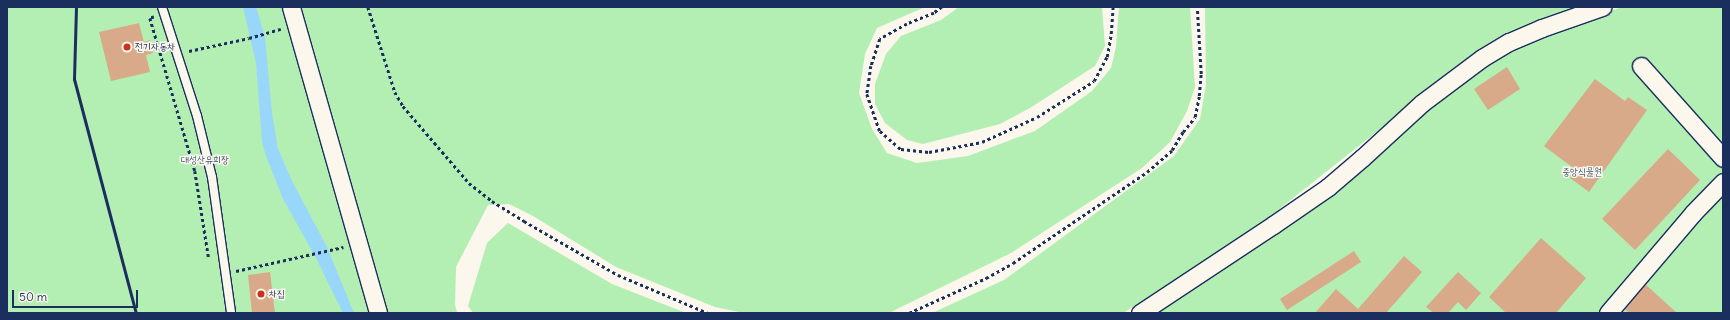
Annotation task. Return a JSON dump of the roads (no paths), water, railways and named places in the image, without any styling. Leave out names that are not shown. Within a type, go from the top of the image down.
[{"type":"street","points":[[292,7],[378,313]]},
{"type":"street","points":[[1140,313],[1273,225],[1328,186],[1362,158],[1422,103],[1482,58],[1509,42],[1542,28],[1602,7]]},
{"type":"street","points":[[1641,66],[1723,158]]},
{"type":"street","points":[[1608,313],[1693,213],[1723,182]]},
{"type":"lane","points":[[164,10],[197,116],[212,177],[231,313]]},
{"type":"water","points":[[243,7],[256,7],[265,37],[272,113],[278,149],[293,183],[327,247],[354,313],[343,313],[316,258],[283,199],[266,156],[262,142],[256,63]]},
{"type":"railway","points":[[76,7],[74,79],[136,313]]},
{"type":"place","name":"전기자동차","points":[[127,47]]},
{"type":"place","name":"차집","points":[[261,294]]},
{"type":"park label","name":"대성산유희장","points":[[205,160]]},
{"type":"park label","name":"중앙식물원","points":[[1582,172]]}]
